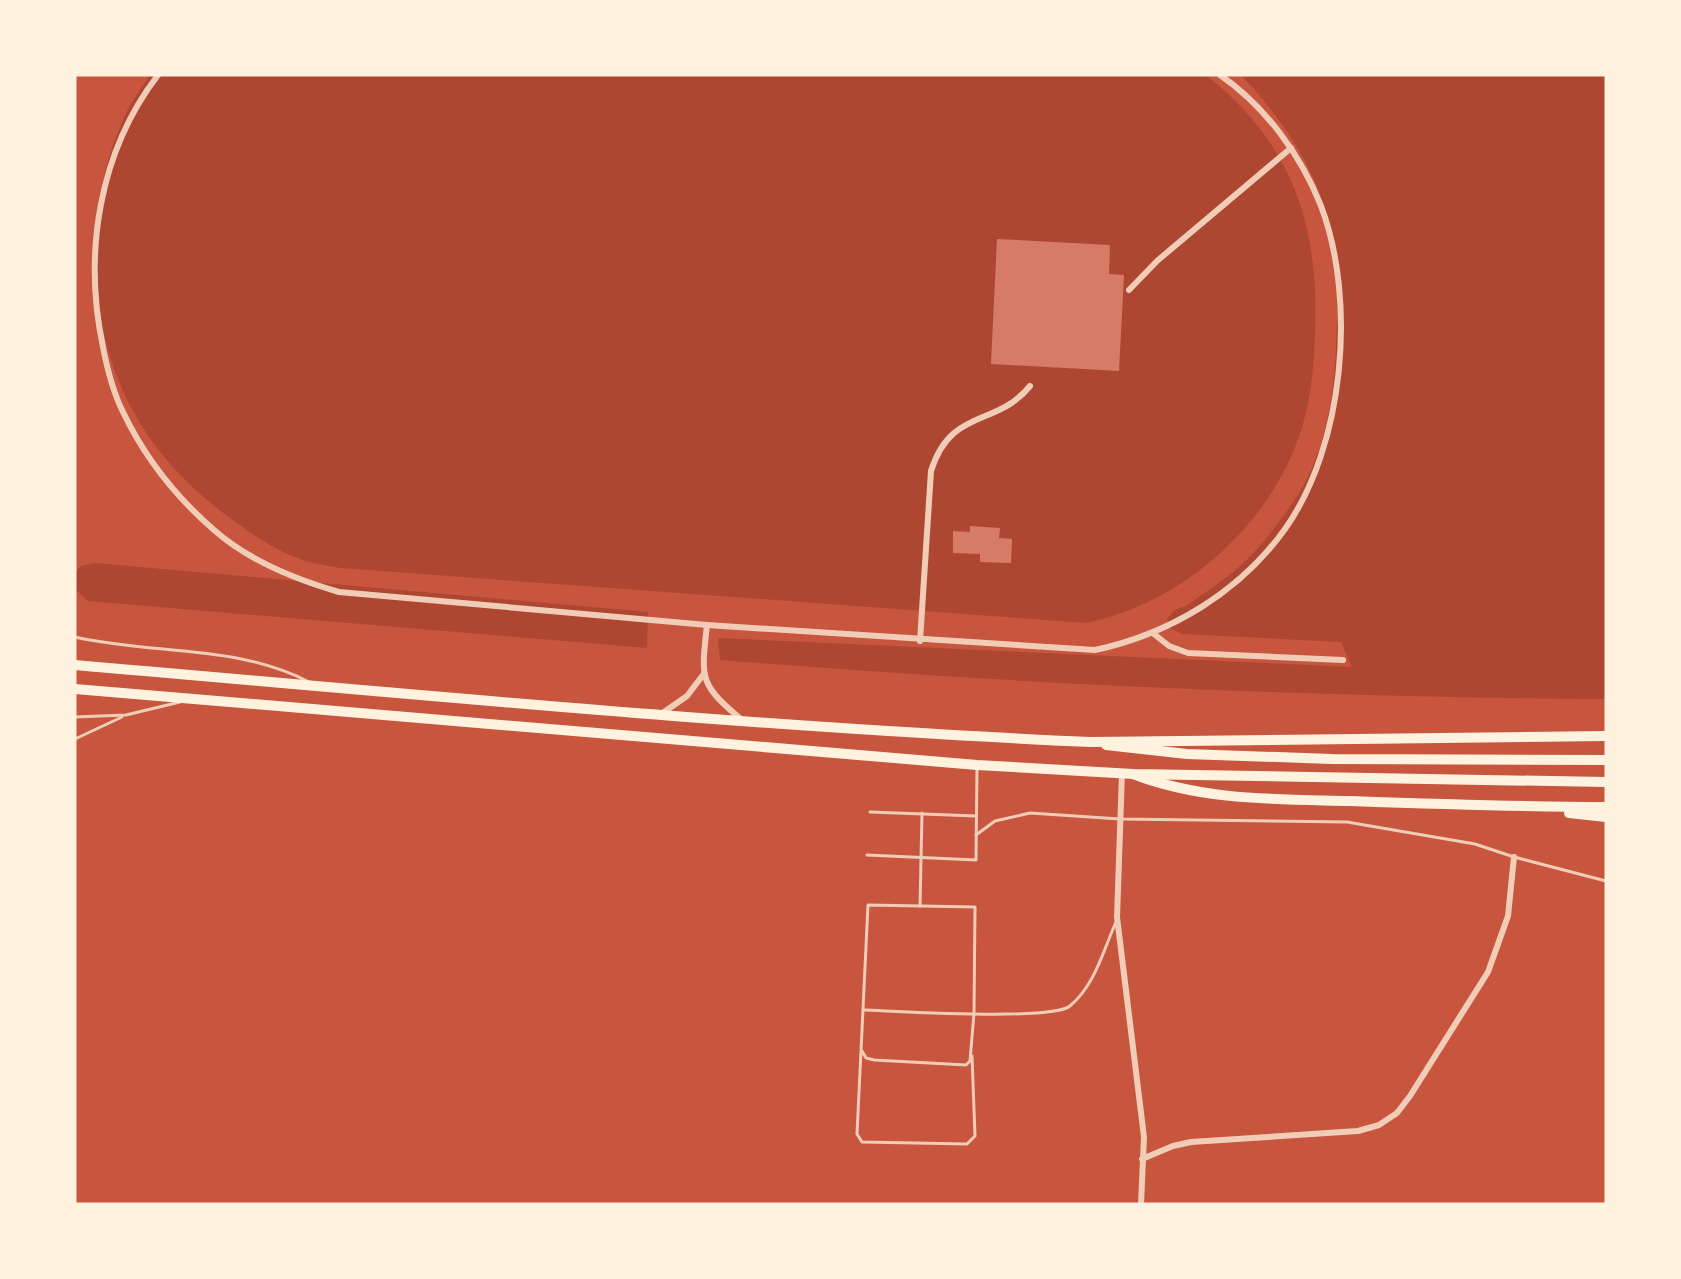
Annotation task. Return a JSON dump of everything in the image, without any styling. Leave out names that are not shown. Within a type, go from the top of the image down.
[{"type":"main road","points":[[75,664],[661,714],[1091,742],[1198,755],[1390,761],[1606,760]]},
{"type":"main road","points":[[75,689],[977,765],[1127,774],[1606,782]]},
{"type":"main road","points":[[1091,742],[1606,736]]},
{"type":"main road","points":[[1127,774],[1181,790],[1209,795],[1506,807],[1606,807]]},
{"type":"main road","points":[[1506,807],[1606,817]]},
{"type":"street","points":[[158,75],[144,93],[124,130],[110,169],[97,224],[93,284],[107,364],[122,410],[140,443],[184,502],[215,531],[258,560],[307,583],[339,592],[707,625],[920,641],[1095,650],[1154,634],[1213,600],[1241,578],[1265,554],[1302,501],[1327,440],[1337,392],[1340,306],[1335,264],[1322,208],[1290,148],[1261,111],[1220,75]]},
{"type":"street","points":[[1129,290],[1157,261],[1290,148]]},
{"type":"street","points":[[920,641],[931,471],[937,454],[950,435],[968,422],[1010,405],[1030,386]]},
{"type":"street","points":[[661,714],[687,696],[703,675],[707,625]]},
{"type":"street","points":[[1154,634],[1169,646],[1188,653],[1343,660]]},
{"type":"street","points":[[703,675],[716,698],[742,720]]},
{"type":"street","points":[[1127,774],[1120,819],[1118,917],[1144,1137],[1141,1204]]},
{"type":"street","points":[[1142,1160],[1173,1146],[1191,1142],[1358,1131],[1389,1120],[1410,1096],[1488,972],[1508,916],[1514,857]]},
{"type":"lane","points":[[75,636],[255,661],[297,675],[316,685]]},
{"type":"lane","points":[[75,739],[126,715],[191,699]]},
{"type":"lane","points":[[75,717],[126,715]]},
{"type":"lane","points":[[867,855],[976,860],[977,765]]},
{"type":"lane","points":[[870,812],[976,816]]},
{"type":"lane","points":[[920,906],[922,813]]},
{"type":"lane","points":[[976,835],[995,821],[1030,813],[1120,819],[1347,822],[1475,844],[1514,857],[1606,881]]},
{"type":"lane","points":[[868,905],[975,907],[972,1056],[975,1136],[973,1142],[967,1144],[862,1142],[857,1134],[864,1010],[868,905]]},
{"type":"lane","points":[[864,1010],[1020,1014],[1068,1008],[1089,985],[1118,917]]},
{"type":"lane","points":[[862,1051],[866,1058],[874,1060],[966,1065],[972,1056]]},
{"type":"shaded area","points":[[150,75],[1206,75],[1236,101],[1260,129],[1279,158],[1294,188],[1305,221],[1312,255],[1315,330],[1312,378],[1303,424],[1290,460],[1271,493],[1248,524],[1221,552],[1191,577],[1158,597],[1123,613],[1086,623],[340,568],[305,561],[280,551],[243,528],[198,492],[173,467],[151,440],[133,411],[119,381],[108,348],[100,314],[94,257],[97,209],[106,167],[120,126]]},
{"type":"shaded area","points":[[1241,75],[1606,75],[1606,699],[1163,688],[941,676],[720,660],[718,638],[1352,667],[1341,642],[1183,634],[1171,629],[1167,619],[1176,609],[1186,606],[1246,561],[1285,514],[1298,495],[1315,461],[1326,424],[1333,385],[1338,315],[1338,272],[1325,208],[1316,184],[1291,137]]},
{"type":"shaded area","points":[[95,563],[648,612],[647,648],[88,601],[75,589],[75,572],[81,566]]},
{"type":"building","points":[[997,239],[1110,245],[1109,274],[1124,275],[1119,371],[991,364]]},
{"type":"building","points":[[970,526],[1000,528],[999,538],[1012,539],[1011,563],[980,562],[980,554],[953,553],[953,531],[970,532]]}]
